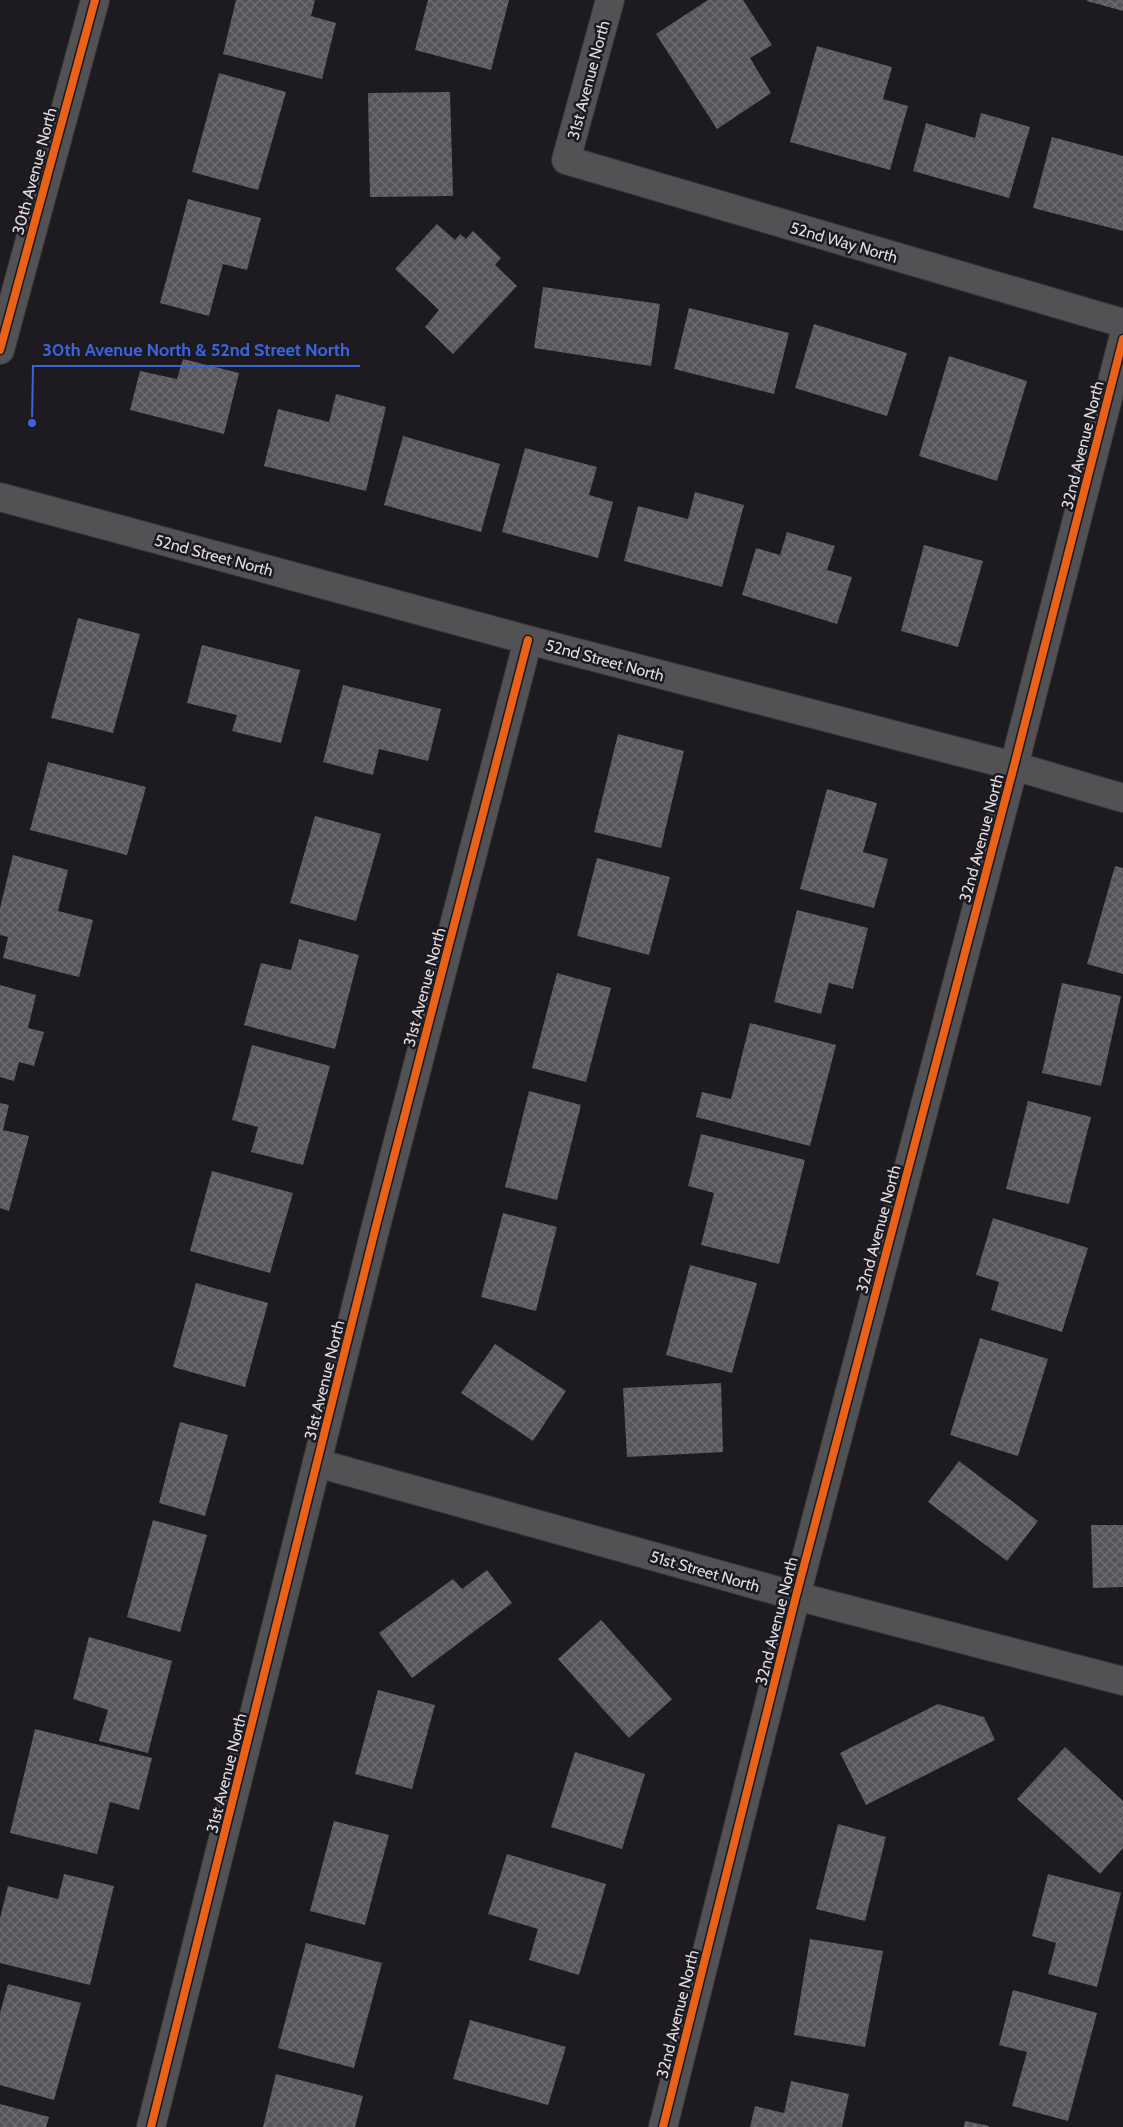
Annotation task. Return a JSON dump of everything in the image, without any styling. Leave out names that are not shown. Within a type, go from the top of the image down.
[{"type":"street","name":"30th Avenue North","points":[[0,350],[95,0]]},
{"type":"street","name":"31st Avenue North","points":[[566,160],[610,0]]},
{"type":"street","name":"52nd Way North","points":[[566,160],[1123,323]]},
{"type":"street","name":"32nd Avenue North","points":[[662,2127],[796,1596],[1014,766],[1123,339]]},
{"type":"street","name":"52nd Street North","points":[[0,497],[528,640],[1014,766],[1123,798]]},
{"type":"street","name":"31st Avenue North","points":[[151,2127],[318,1463],[378,1216],[528,640]]},
{"type":"street","name":"51st Street North","points":[[318,1463],[796,1596],[1123,1681]]},
{"type":"building","points":[[236,0],[315,0],[311,16],[336,23],[322,79],[223,54]]},
{"type":"building","points":[[428,0],[509,0],[491,70],[415,50]]},
{"type":"building","points":[[708,0],[743,0],[772,45],[750,58],[771,93],[717,129],[656,34]]},
{"type":"building","points":[[1123,0],[1123,11],[1087,1]]},
{"type":"building","points":[[817,46],[892,67],[883,99],[908,106],[890,170],[790,142]]},
{"type":"building","points":[[219,73],[286,92],[258,190],[192,172]]},
{"type":"building","points":[[450,92],[453,196],[370,197],[368,93]]},
{"type":"building","points":[[981,113],[1030,127],[1009,198],[913,171],[926,123],[975,138]]},
{"type":"building","points":[[1052,137],[1123,156],[1123,231],[1033,208]]},
{"type":"building","points":[[188,199],[261,218],[247,270],[223,264],[209,316],[160,303]]},
{"type":"building","points":[[437,224],[455,240],[460,234],[466,239],[473,231],[501,258],[495,265],[517,286],[453,354],[425,327],[439,310],[395,269]]},
{"type":"building","points":[[543,287],[660,304],[651,366],[534,348]]},
{"type":"building","points":[[689,308],[789,333],[774,394],[674,369]]},
{"type":"building","points":[[814,324],[907,353],[887,416],[795,388]]},
{"type":"building","points":[[949,356],[1027,381],[997,481],[919,456]]},
{"type":"building","points":[[183,359],[239,373],[224,434],[130,410],[140,371],[177,379]]},
{"type":"building","points":[[336,394],[386,407],[366,491],[264,466],[278,409],[329,422]]},
{"type":"building","points":[[403,436],[500,464],[481,532],[384,505]]},
{"type":"building","points":[[525,448],[597,467],[589,495],[613,502],[598,558],[502,532]]},
{"type":"building","points":[[695,492],[744,505],[722,587],[624,561],[638,506],[688,519]]},
{"type":"building","points":[[787,532],[835,546],[827,570],[852,577],[837,624],[742,595],[756,548],[780,555]]},
{"type":"building","points":[[924,545],[983,561],[958,647],[901,631]]},
{"type":"building","points":[[78,618],[140,634],[113,733],[51,718]]},
{"type":"building","points":[[202,645],[300,670],[281,743],[232,731],[237,715],[187,703]]},
{"type":"building","points":[[343,685],[441,709],[428,761],[379,749],[373,775],[323,762]]},
{"type":"building","points":[[618,734],[684,751],[661,848],[594,832]]},
{"type":"building","points":[[48,762],[146,787],[127,855],[30,830]]},
{"type":"building","points":[[827,789],[877,803],[863,852],[888,859],[874,908],[800,889]]},
{"type":"building","points":[[315,816],[381,834],[356,921],[290,903]]},
{"type":"building","points":[[13,855],[68,870],[58,911],[93,920],[79,977],[3,958],[8,937],[0,935],[0,908]]},
{"type":"building","points":[[597,858],[670,877],[649,955],[577,936]]},
{"type":"building","points":[[1115,866],[1123,868],[1123,974],[1087,964]]},
{"type":"building","points":[[797,910],[868,928],[853,989],[829,983],[821,1014],[774,1002]]},
{"type":"building","points":[[299,939],[359,955],[335,1049],[244,1025],[261,963],[291,970]]},
{"type":"building","points":[[557,973],[611,988],[586,1082],[532,1068]]},
{"type":"building","points":[[1062,983],[1121,996],[1101,1086],[1042,1073]]},
{"type":"building","points":[[0,985],[36,995],[28,1028],[44,1032],[34,1066],[19,1062],[14,1081],[0,1077]]},
{"type":"building","points":[[750,1023],[836,1045],[810,1146],[696,1117],[702,1092],[731,1099]]},
{"type":"building","points":[[252,1045],[330,1066],[303,1165],[251,1152],[258,1127],[232,1120]]},
{"type":"building","points":[[529,1091],[581,1105],[557,1200],[505,1187]]},
{"type":"building","points":[[1028,1101],[1091,1117],[1069,1204],[1006,1189]]},
{"type":"building","points":[[0,1103],[9,1105],[3,1130],[29,1136],[9,1211],[0,1208]]},
{"type":"building","points":[[701,1134],[805,1160],[779,1264],[701,1245],[714,1193],[688,1186]]},
{"type":"building","points":[[212,1171],[293,1193],[270,1273],[190,1251]]},
{"type":"building","points":[[503,1213],[557,1227],[536,1311],[481,1297]]},
{"type":"building","points":[[993,1218],[1088,1248],[1062,1332],[991,1310],[999,1282],[976,1275]]},
{"type":"building","points":[[690,1265],[757,1283],[732,1373],[666,1355]]},
{"type":"building","points":[[196,1283],[268,1303],[245,1387],[173,1367]]},
{"type":"building","points":[[980,1338],[1048,1359],[1018,1456],[950,1435]]},
{"type":"building","points":[[495,1344],[566,1391],[533,1441],[461,1393]]},
{"type":"building","points":[[721,1383],[723,1452],[627,1457],[623,1388]]},
{"type":"building","points":[[180,1422],[228,1435],[205,1516],[159,1503]]},
{"type":"building","points":[[959,1461],[1038,1521],[1007,1561],[928,1502]]},
{"type":"building","points":[[153,1520],[207,1535],[180,1632],[127,1617]]},
{"type":"building","points":[[1091,1525],[1123,1525],[1123,1587],[1093,1588]]},
{"type":"building","points":[[487,1570],[512,1603],[412,1678],[379,1633],[453,1579],[462,1589]]},
{"type":"building","points":[[601,1620],[672,1699],[629,1738],[558,1659]]},
{"type":"building","points":[[89,1637],[172,1661],[148,1753],[99,1741],[108,1710],[73,1699]]},
{"type":"building","points":[[378,1690],[435,1705],[412,1789],[355,1774]]},
{"type":"building","points":[[938,1704],[984,1717],[995,1740],[866,1805],[840,1753]]},
{"type":"building","points":[[35,1729],[152,1758],[139,1810],[110,1802],[97,1854],[10,1833]]},
{"type":"building","points":[[1065,1747],[1123,1801],[1123,1848],[1100,1874],[1017,1799]]},
{"type":"building","points":[[575,1752],[645,1774],[622,1849],[551,1827]]},
{"type":"building","points":[[334,1821],[389,1835],[365,1925],[310,1911]]},
{"type":"building","points":[[838,1824],[886,1837],[865,1921],[816,1909]]},
{"type":"building","points":[[507,1854],[606,1884],[579,1975],[529,1960],[538,1929],[488,1914]]},
{"type":"building","points":[[64,1874],[114,1886],[90,1985],[0,1963],[0,1918],[8,1886],[58,1899]]},
{"type":"building","points":[[1048,1874],[1121,1893],[1097,1987],[1048,1974],[1056,1943],[1032,1936]]},
{"type":"building","points":[[810,1939],[883,1951],[865,2047],[794,2035]]},
{"type":"building","points":[[306,1943],[382,1963],[354,2068],[278,2048]]},
{"type":"building","points":[[8,1984],[81,2003],[54,2100],[0,2085],[0,2013]]},
{"type":"building","points":[[1013,1990],[1097,2013],[1068,2121],[1012,2106],[1027,2052],[999,2045]]},
{"type":"building","points":[[470,2020],[566,2047],[548,2105],[453,2079]]},
{"type":"building","points":[[276,2074],[363,2096],[355,2127],[263,2127]]},
{"type":"building","points":[[791,2081],[849,2094],[842,2127],[750,2127],[755,2106],[784,2113]]},
{"type":"building","points":[[0,2104],[49,2117],[46,2127],[0,2127]]},
{"type":"building","points":[[965,2121],[989,2126],[989,2127],[964,2127]]},
{"type":"cycle path","points":[[0,350],[95,0]]},
{"type":"cycle path","points":[[663,2127],[796,1596],[1014,766],[1123,339]]},
{"type":"cycle path","points":[[151,2127],[376,1226],[528,640]]},
{"type":"place","name":"30th Avenue North & 52nd Street North","points":[[32,423]]}]
